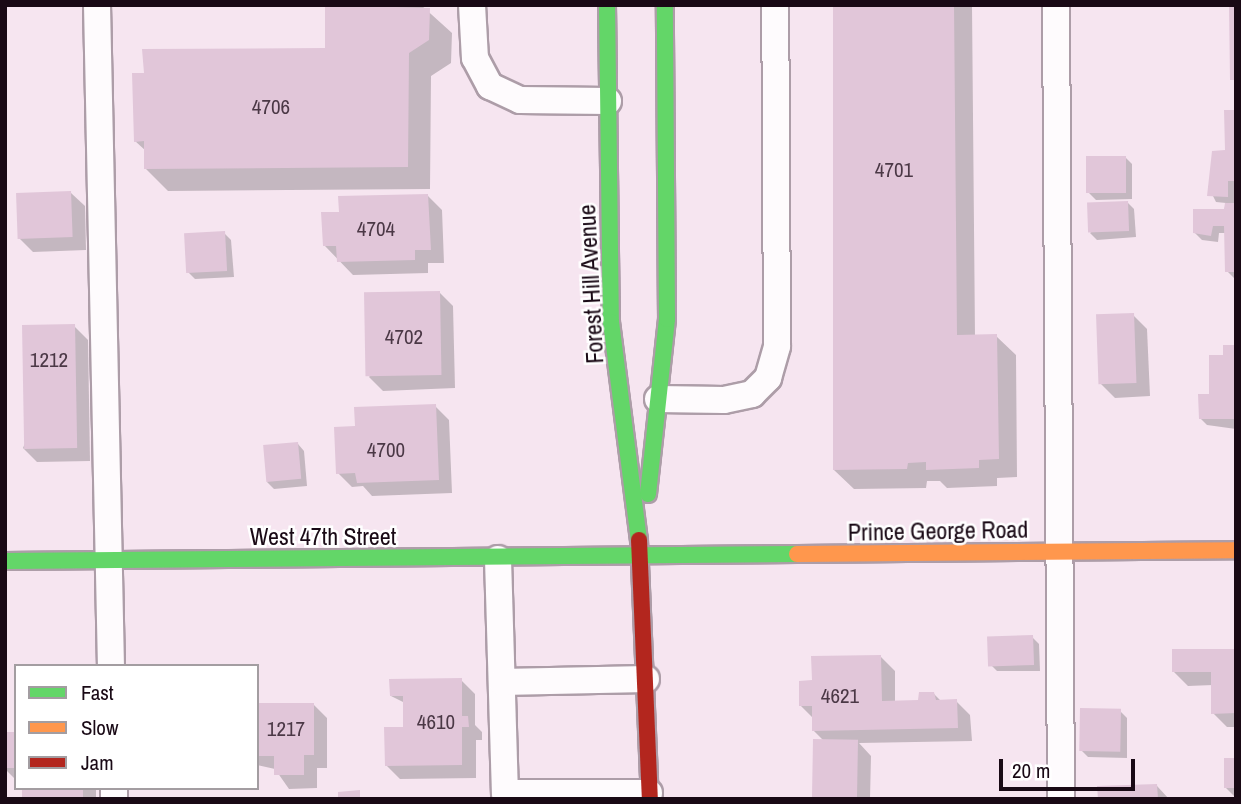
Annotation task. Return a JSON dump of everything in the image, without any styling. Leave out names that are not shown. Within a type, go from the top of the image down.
[{"type":"main road","name":"Forest Hill Avenue","points":[[607,5],[611,323],[641,559],[649,796]]},
{"type":"main road","name":"Forest Hill Avenue","points":[[641,559],[667,319],[666,5]]},
{"type":"main road","name":"Prince George Road","points":[[641,559],[1236,550]]},
{"type":"main road","name":"West 47th Street","points":[[5,561],[641,559]]},
{"type":"lane","points":[[97,5],[111,664]]},
{"type":"lane","points":[[472,5],[475,58],[490,86],[520,100],[608,101]]},
{"type":"lane","points":[[658,399],[724,400],[752,394],[768,378],[777,346],[775,5]]},
{"type":"lane","points":[[1056,5],[1061,799]]},
{"type":"lane","points":[[498,559],[505,793],[649,796]]},
{"type":"lane","points":[[502,682],[646,679]]},
{"type":"building","points":[[325,5],[430,8],[429,40],[409,53],[408,167],[144,169],[144,141],[134,142],[132,73],[144,73],[142,49],[325,48]]},
{"type":"building","points":[[833,5],[954,5],[957,335],[997,334],[999,459],[979,460],[979,468],[926,470],[926,462],[908,463],[907,469],[833,470]]},
{"type":"building","points":[[1229,5],[1236,5],[1236,80],[1230,80]]},
{"type":"building","points":[[1224,110],[1236,110],[1236,181],[1228,181],[1228,197],[1207,196],[1212,151],[1225,150]]},
{"type":"building","points":[[1086,156],[1126,156],[1126,193],[1086,193]]},
{"type":"building","points":[[71,191],[73,237],[18,239],[16,193]]},
{"type":"building","points":[[428,194],[431,250],[415,250],[415,260],[337,262],[336,246],[323,246],[321,212],[339,212],[338,196]]},
{"type":"building","points":[[1128,201],[1129,231],[1088,232],[1087,202]]},
{"type":"building","points":[[1225,203],[1236,203],[1236,272],[1225,272],[1224,226],[1213,226],[1211,236],[1193,233],[1193,209],[1224,209]]},
{"type":"building","points":[[225,231],[227,271],[186,273],[184,233]]},
{"type":"building","points":[[440,291],[441,375],[365,376],[364,292]]},
{"type":"building","points":[[1134,313],[1136,383],[1098,384],[1096,314]]},
{"type":"building","points":[[75,324],[77,448],[24,449],[22,325]]},
{"type":"building","points":[[1223,345],[1236,345],[1236,419],[1199,419],[1198,394],[1209,394],[1209,355],[1223,355]]},
{"type":"building","points":[[436,404],[439,480],[357,483],[355,473],[336,474],[334,427],[355,426],[354,407]]},
{"type":"building","points":[[298,442],[301,479],[266,482],[263,445]]},
{"type":"building","points":[[1033,635],[1034,665],[988,667],[987,637]]},
{"type":"building","points":[[1172,649],[1236,649],[1236,713],[1211,714],[1211,672],[1172,672]]},
{"type":"building","points":[[881,655],[882,701],[918,700],[919,692],[934,692],[936,700],[957,699],[958,728],[812,731],[812,706],[799,706],[799,681],[812,680],[811,656]]},
{"type":"building","points":[[462,678],[462,716],[468,716],[469,727],[462,727],[462,765],[385,766],[384,727],[403,727],[403,696],[390,696],[389,679]]},
{"type":"building","points":[[259,703],[314,703],[314,755],[304,755],[304,775],[274,775],[274,756],[259,756]]},
{"type":"building","points":[[1080,708],[1121,709],[1120,752],[1079,751]]},
{"type":"building","points":[[5,732],[14,732],[14,768],[5,768]]},
{"type":"building","points":[[813,739],[858,740],[857,799],[812,799]]},
{"type":"building","points":[[1224,758],[1236,758],[1236,788],[1224,788]]},
{"type":"building","points":[[1157,784],[1158,799],[1098,799],[1097,786]]},
{"type":"building","points":[[22,790],[83,790],[83,799],[22,799]]},
{"type":"building","points":[[360,790],[360,799],[338,799],[338,792]]},
{"type":"traffic: fast","points":[[607,5],[611,322],[639,540]]},
{"type":"traffic: fast","points":[[648,494],[667,319],[665,5]]},
{"type":"traffic: fast","points":[[5,561],[797,554]]},
{"type":"traffic: slow","points":[[797,554],[1236,550]]},
{"type":"traffic: jam","points":[[639,540],[650,799]]}]
